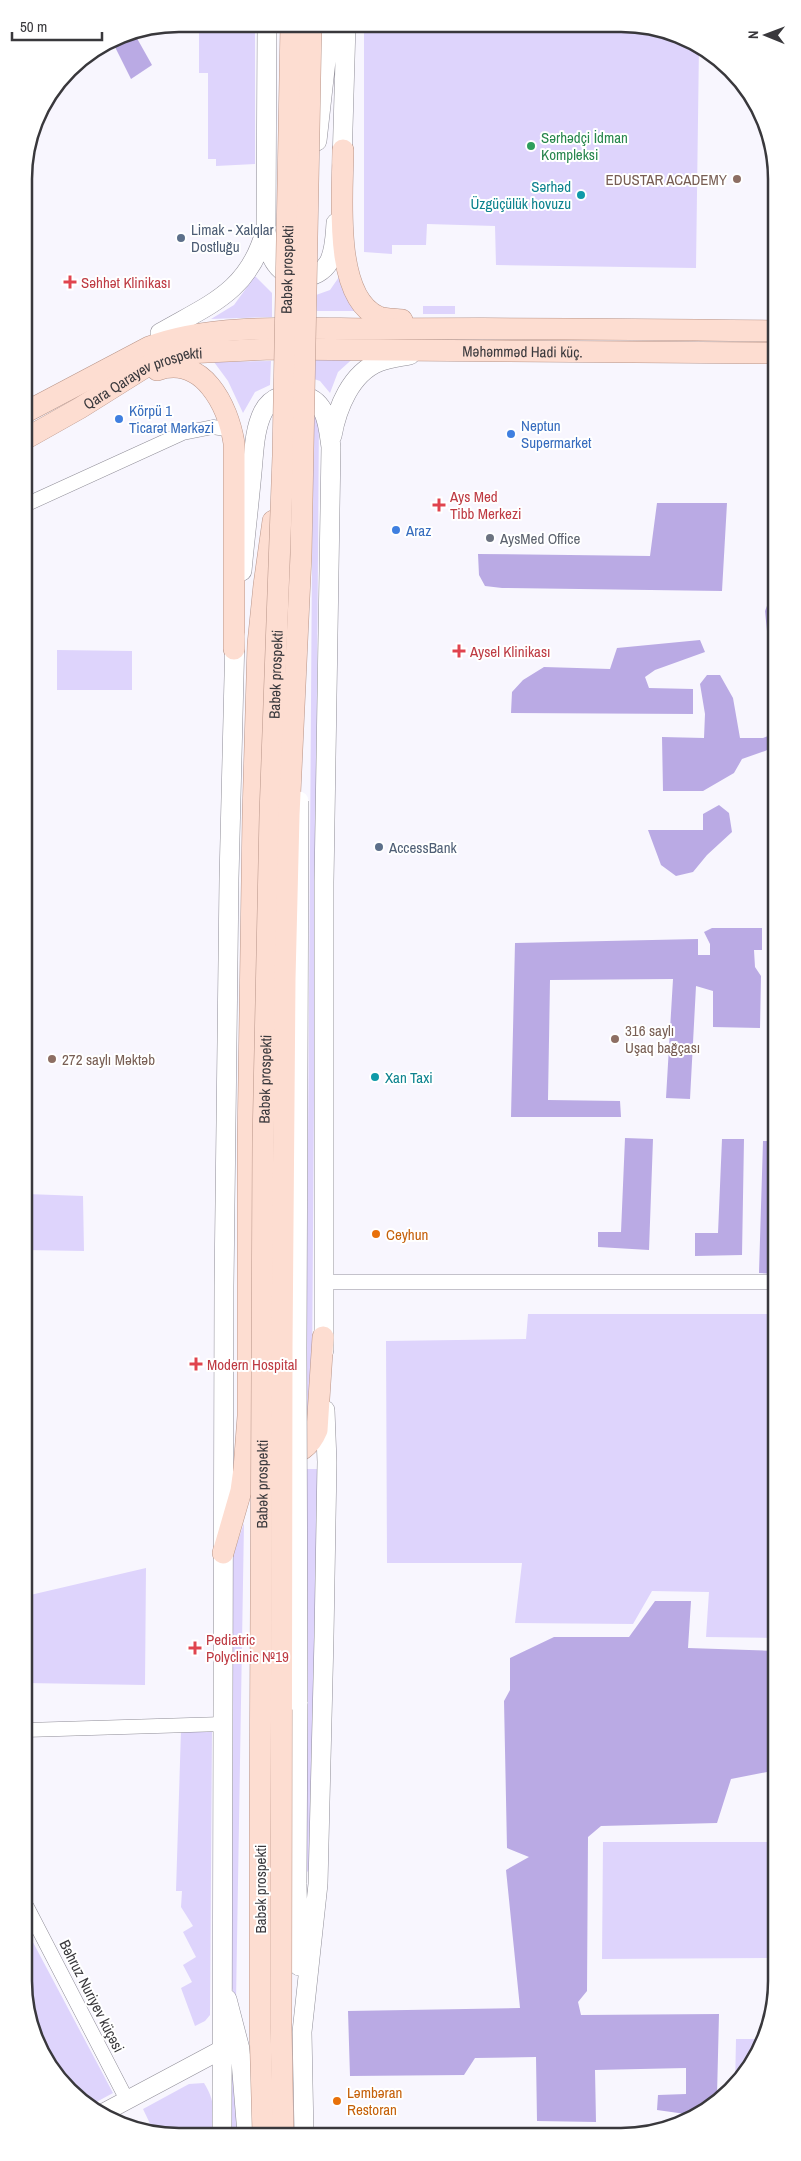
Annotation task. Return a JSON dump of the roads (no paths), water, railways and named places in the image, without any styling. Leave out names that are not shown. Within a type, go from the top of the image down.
[{"type":"main road","name":"Babək prospekti","points":[[266,230],[267,32]]},
{"type":"main road","points":[[286,32],[297,209]]},
{"type":"main road","name":"Babək prospekti","points":[[283,2128],[281,2025],[282,1348],[285,998],[289,815],[301,554],[297,209],[291,32]]},
{"type":"main road","name":"Babək prospekti","points":[[263,2128],[260,1838],[263,1143],[270,815],[283,456],[297,209],[310,32]]},
{"type":"main road","points":[[297,209],[329,32]]},
{"type":"main road","points":[[346,32],[343,150],[344,258],[352,286],[364,305],[379,317],[405,320]]},
{"type":"main road","points":[[266,230],[273,260],[284,273],[303,278],[321,271],[328,263],[335,241],[343,150]]},
{"type":"main road","points":[[53,398],[103,363],[160,333],[223,296],[235,286],[254,263],[266,230]]},
{"type":"main road","points":[[160,333],[206,325],[405,320],[557,321],[601,328]]},
{"type":"main road","name":"Məhəmməd Hadi küç.","points":[[269,339],[332,329],[601,328],[768,331]]},
{"type":"main road","name":"Qara Qarayev prospekti","points":[[33,408],[165,341],[212,333],[269,339]]},
{"type":"main road","name":"Məhəmməd Hadi küç.","points":[[269,339],[444,350],[768,353]]},
{"type":"main road","name":"Qara Qarayev prospekti","points":[[33,433],[80,408],[147,366],[186,354],[269,339]]},
{"type":"main road","points":[[331,447],[337,411],[363,373],[379,362],[444,350]]},
{"type":"main road","points":[[80,408],[158,370],[179,367],[197,374],[214,391],[224,406],[234,443],[234,649],[226,1134],[222,1724],[222,2128]]},
{"type":"main road","points":[[234,649],[255,443],[263,411],[270,402],[287,394],[309,397],[323,410],[328,420],[331,447],[324,882],[324,1282],[323,1337],[317,1430],[310,1444],[303,1450],[292,1455],[278,1456],[267,1452],[253,1440],[248,1416]]},
{"type":"main road","points":[[223,1553],[242,1484],[248,1416],[249,1105],[253,815],[258,644],[264,585],[283,456]]},
{"type":"main road","points":[[301,554],[297,1349],[297,1884],[304,2128]]},
{"type":"main road","points":[[298,2128],[302,2032],[318,1884],[327,1462],[323,1337]]},
{"type":"main road","points":[[221,1979],[240,2049],[247,2128]]},
{"type":"street","points":[[33,399],[103,363]]},
{"type":"street","points":[[33,501],[183,432],[213,427],[232,430]]},
{"type":"street","points":[[324,1282],[768,1282]]},
{"type":"street","points":[[32,1730],[222,1724]]},
{"type":"street","name":"Bəhruz Nuriyev küçəsi","points":[[32,1917],[127,2100]]},
{"type":"street","points":[[108,2110],[221,2050]]},
{"type":"place","name":"Sərhədçi İdman Kompleksi","points":[[531,146]]},
{"type":"place","name":"EDUSTAR ACADEMY","points":[[737,179]]},
{"type":"place","name":"Sərhəd Üzgüçülük hovuzu","points":[[581,195]]},
{"type":"place","name":"Limak - Xalqlar Dostluğu","points":[[181,238]]},
{"type":"place","name":"Səhhət Klinikası","points":[[70,282]]},
{"type":"place","name":"Körpü 1 Ticarət Mərkəzi","points":[[119,419]]},
{"type":"place","name":"Neptun Supermarket","points":[[511,434]]},
{"type":"place","name":"Ays Med Tibb Merkezi","points":[[439,505]]},
{"type":"place","name":"Araz","points":[[396,530]]},
{"type":"place","name":"AysMed Office","points":[[490,538]]},
{"type":"place","name":"Aysel Klinikası","points":[[459,651]]},
{"type":"place","name":"AccessBank","points":[[379,847]]},
{"type":"place","name":"316 saylı Uşaq bağçası","points":[[615,1039]]},
{"type":"place","name":"272 saylı Məktəb","points":[[52,1059]]},
{"type":"place","name":"Xan Taxi","points":[[375,1077]]},
{"type":"place","name":"Ceyhun","points":[[376,1234]]},
{"type":"place","name":"Modern Hospital","points":[[196,1364]]},
{"type":"place","name":"Pediatric Polyclinic №19","points":[[195,1648]]},
{"type":"place","name":"Ləmbəran Restoran","points":[[337,2101]]}]
